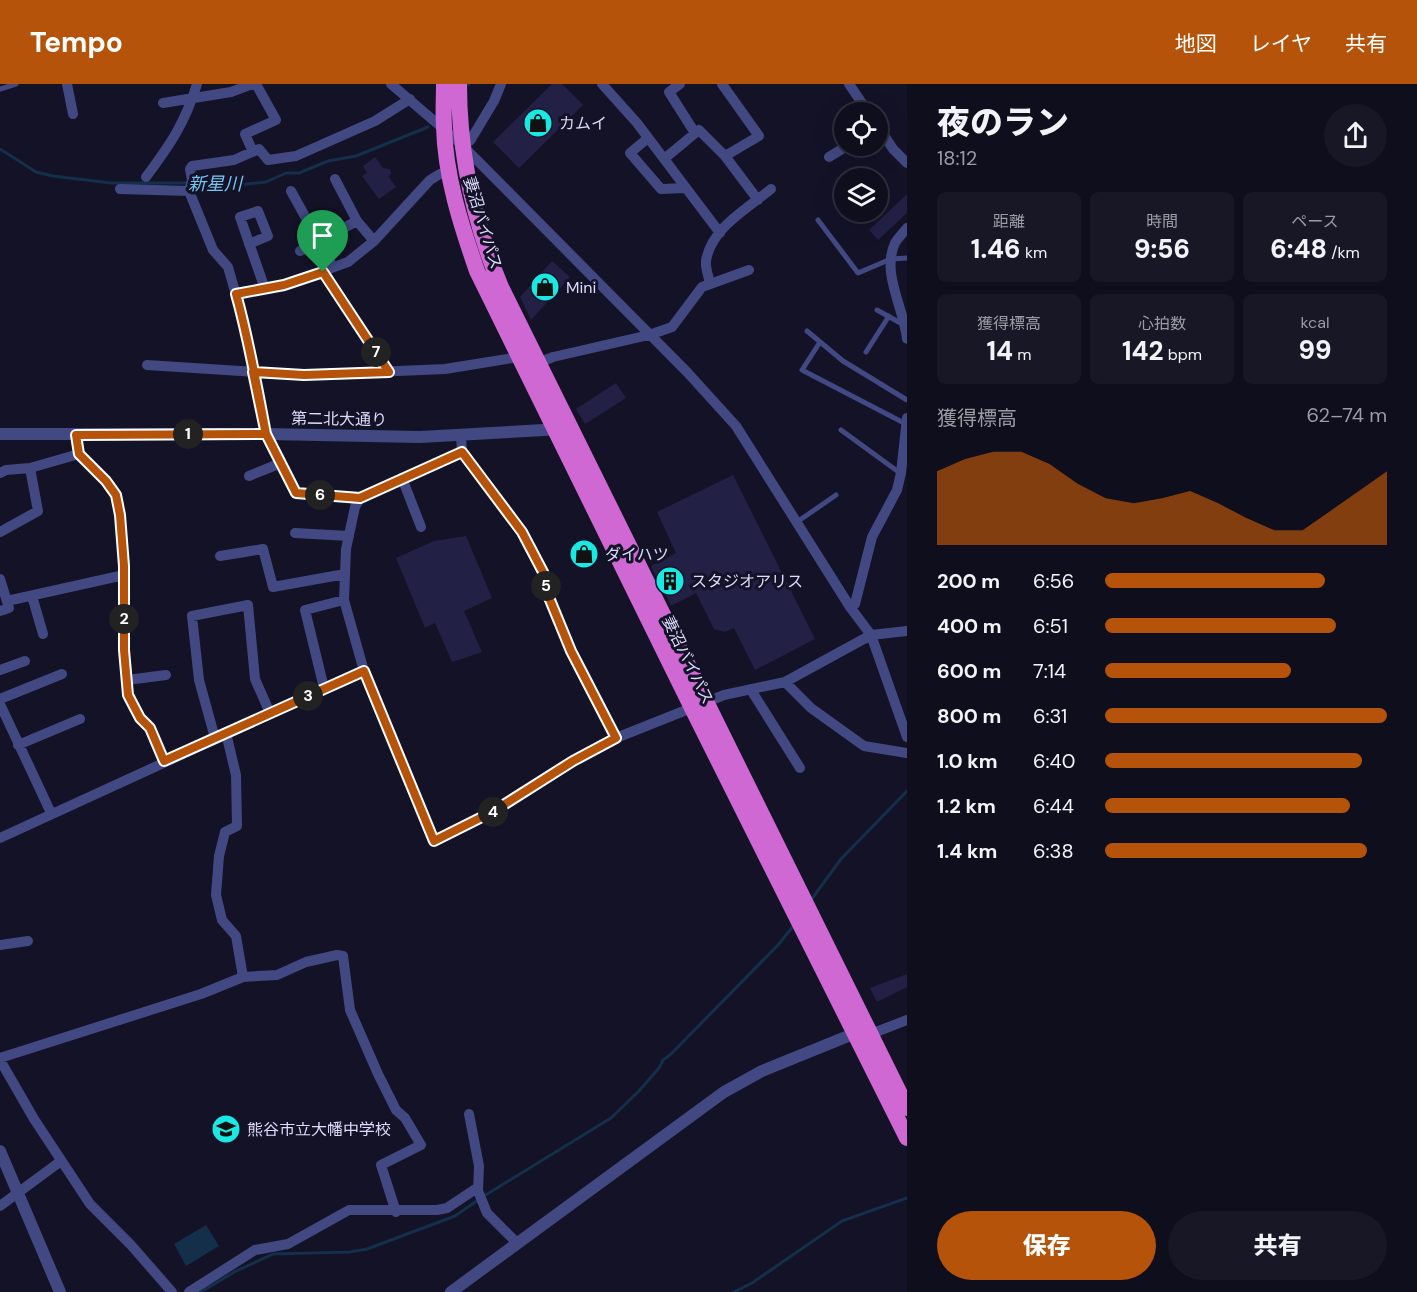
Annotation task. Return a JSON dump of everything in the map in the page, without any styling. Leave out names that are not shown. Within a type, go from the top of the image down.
[{"type":"highway","name":"妻沼バイパス","points":[[444,84],[444,128],[450,172],[464,233],[477,271],[519,357],[562,429],[795,896],[861,1031],[907,1138]]},
{"type":"highway","name":"妻沼バイパス","points":[[459,84],[461,144],[478,228],[501,287],[538,363],[562,429]]},
{"type":"highway","name":"妻沼バイパス","points":[[861,1031],[907,1108]]},
{"type":"street","points":[[67,84],[73,114]]},
{"type":"street","points":[[146,177],[171,144],[188,112],[197,84]]},
{"type":"street","points":[[163,103],[231,92],[254,84],[276,120],[245,134],[253,152]]},
{"type":"street","points":[[391,84],[461,144],[687,372],[736,426],[850,607],[871,635],[907,737]]},
{"type":"street","points":[[461,144],[470,141],[494,101],[501,84]]},
{"type":"street","points":[[602,84],[648,138],[720,233]]},
{"type":"street","points":[[680,84],[669,92],[695,133]]},
{"type":"street","points":[[723,84],[759,136],[725,156]]},
{"type":"street","points":[[849,84],[861,102]]},
{"type":"street","points":[[410,99],[375,122],[296,156],[268,160],[259,149],[234,160],[192,166],[190,187],[213,250],[228,267],[244,322],[266,434],[296,493],[360,498],[462,452]]},
{"type":"street","points":[[664,159],[699,130],[725,156],[758,200]]},
{"type":"street","points":[[648,138],[630,153],[661,189],[685,188]]},
{"type":"street","points":[[888,141],[907,163]]},
{"type":"street","points":[[830,157],[834,154]]},
{"type":"street","points":[[236,294],[284,285],[348,262],[374,241],[430,180],[450,172]]},
{"type":"street","points":[[335,179],[357,221],[374,241]]},
{"type":"street","points":[[120,189],[190,187]]},
{"type":"street","points":[[710,284],[706,262],[713,242],[725,226],[771,189]]},
{"type":"street","points":[[291,191],[319,241],[328,269],[389,372]]},
{"type":"street","points":[[300,251],[357,221]]},
{"type":"street","points":[[907,228],[896,242],[891,259],[891,275],[906,325],[907,339]]},
{"type":"street","points":[[249,244],[264,289]]},
{"type":"street","points":[[538,363],[553,357],[650,335],[672,327],[702,287],[749,270]]},
{"type":"street","points":[[147,365],[304,375],[445,369],[519,357]]},
{"type":"street","points":[[850,607],[855,604],[872,537],[897,490],[907,421]]},
{"type":"street","name":"第二北大通り","points":[[0,434],[266,434],[420,437],[562,429]]},
{"type":"street","points":[[76,435],[79,454],[106,481],[116,495],[120,515],[124,575],[124,650],[128,695],[140,718],[150,728],[164,761]]},
{"type":"street","points":[[461,435],[462,452],[522,532],[543,572],[548,595],[571,651],[616,738]]},
{"type":"street","points":[[0,473],[6,470],[30,468],[79,454]]},
{"type":"street","points":[[249,476],[281,463]]},
{"type":"street","points":[[0,532],[38,511],[30,468]]},
{"type":"street","points":[[402,478],[422,527]]},
{"type":"street","points":[[360,498],[354,507],[349,536],[344,600],[364,671],[434,841],[494,811],[573,761],[616,738],[724,695],[785,682],[871,635],[907,632]]},
{"type":"street","points":[[295,533],[349,536]]},
{"type":"street","points":[[220,556],[263,549],[273,587],[345,574]]},
{"type":"street","points":[[0,579],[3,606],[32,596],[124,575]]},
{"type":"street","points":[[32,596],[43,634]]},
{"type":"street","points":[[324,688],[305,610],[344,600]]},
{"type":"street","points":[[215,738],[199,680],[192,616],[248,605],[255,679],[270,713]]},
{"type":"street","points":[[0,670],[25,661]]},
{"type":"street","points":[[0,838],[364,671]]},
{"type":"street","points":[[0,699],[62,674]]},
{"type":"street","points":[[127,680],[166,675]]},
{"type":"street","points":[[785,682],[811,708],[864,746],[907,753]]},
{"type":"street","points":[[751,690],[800,768]]},
{"type":"street","points":[[1,711],[51,813]]},
{"type":"street","points":[[18,745],[80,719]]},
{"type":"street","points":[[226,733],[236,775],[237,826],[225,832],[219,856],[216,895],[222,920],[236,936],[243,977]]},
{"type":"street","points":[[0,945],[28,941]]},
{"type":"street","points":[[172,1292],[131,1245],[90,1204],[34,1119],[0,1059],[201,994],[243,977],[277,975],[306,962],[337,955],[344,956],[350,1010],[396,1110],[405,1118],[421,1145],[381,1165],[396,1212]]},
{"type":"street","points":[[450,1292],[724,1092],[762,1071],[861,1031],[876,1032],[907,1020]]},
{"type":"street","points":[[469,1114],[479,1166],[478,1190],[487,1213],[516,1242]]},
{"type":"street","points":[[0,1151],[60,1292]]},
{"type":"street","points":[[0,1206],[61,1161]]},
{"type":"street","points":[[189,1292],[255,1250],[288,1244],[349,1210],[396,1212],[447,1208],[478,1190]]},
{"type":"lane","points":[[0,89],[16,84]]},
{"type":"lane","points":[[818,220],[858,273],[891,259],[907,258]]},
{"type":"lane","points":[[877,310],[906,325]]},
{"type":"lane","points":[[866,352],[889,316]]},
{"type":"lane","points":[[807,331],[843,361],[907,400]]},
{"type":"lane","points":[[820,342],[802,370],[907,421]]},
{"type":"lane","points":[[841,430],[901,473]]},
{"type":"lane","points":[[796,523],[836,495]]},
{"type":"water","points":[[206,1225],[219,1246],[186,1266],[174,1244]]},
{"type":"building","name":"カムイ","points":[[552,84],[562,84],[583,105],[519,168],[493,142]]},
{"type":"building","points":[[375,157],[383,168],[390,169],[389,177],[396,187],[379,199],[362,176],[367,173],[363,166]]},
{"type":"building","points":[[907,194],[907,213],[878,240],[869,230],[877,222],[888,222],[888,212]]},
{"type":"building","name":"Mini","points":[[552,261],[570,277],[531,320],[520,297]]},
{"type":"building","points":[[616,383],[626,398],[585,424],[576,409]]},
{"type":"building","points":[[733,475],[815,639],[755,670],[734,628],[725,632],[714,629],[696,593],[671,606],[651,566],[676,553],[657,512]]},
{"type":"building","points":[[466,536],[492,598],[464,611],[482,652],[452,662],[435,623],[425,628],[396,558],[434,541]]},
{"type":"building","points":[[907,974],[907,987],[877,1002],[870,988]]},
{"type":"waterway","name":"新星川","points":[[194,184],[239,185],[266,182],[286,173],[299,173],[328,161],[356,156],[428,127]]},
{"type":"waterway","name":"新星川","points":[[0,149],[36,172],[53,176],[111,183],[188,183]]},
{"type":"waterway","points":[[811,900],[841,859],[907,791]]},
{"type":"waterway","points":[[484,1196],[611,1118],[639,1091],[663,1060],[778,945],[794,925]]},
{"type":"waterway","points":[[734,1292],[752,1283],[842,1221],[907,1198]]},
{"type":"waterway","points":[[201,1292],[236,1271],[273,1254],[350,1252],[367,1249],[455,1216],[478,1200]]},
{"type":"place","name":"カムイ","points":[[538,123]]},
{"type":"place","name":"Mini","points":[[545,287]]},
{"type":"place","name":"ダイハツ","points":[[584,554]]},
{"type":"place","name":"スタジオアリス","points":[[670,581]]},
{"type":"place","name":"熊谷市立大幡中学校","points":[[226,1129]]},
{"type":"route","points":[[323,272],[284,285],[236,294],[244,322],[253,372],[266,434],[76,435],[76,447],[79,454],[106,481],[116,495],[124,566],[124,650],[128,695],[140,718],[150,728],[164,761],[364,671],[434,841],[494,811],[573,761],[616,738],[571,651],[548,595],[543,572],[522,532],[462,452],[360,498],[296,493],[266,434],[264,425],[253,372],[304,375],[389,372],[323,272]]}]
